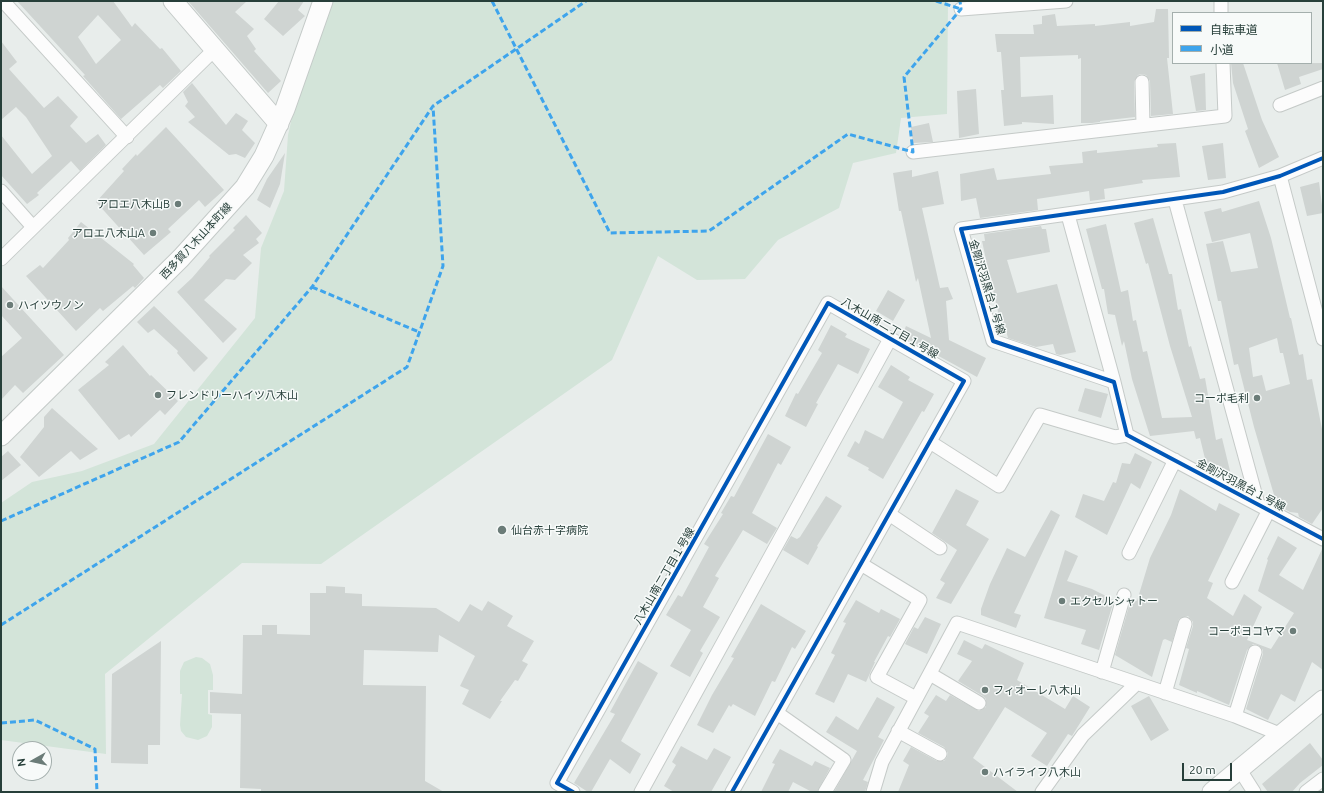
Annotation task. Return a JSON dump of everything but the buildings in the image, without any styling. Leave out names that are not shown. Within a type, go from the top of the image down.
[{"type":"street","points":[[2,1],[126,137]]},
{"type":"street","points":[[173,1],[279,124]]},
{"type":"street","name":"西多賀八木山本町線","points":[[1,436],[212,225],[245,187],[264,156],[279,124],[323,1]]},
{"type":"street","points":[[961,9],[1066,1]]},
{"type":"street","points":[[1221,1],[1221,12]]},
{"type":"street","points":[[1,259],[215,49]]},
{"type":"street","points":[[913,152],[1225,116],[1223,64]]},
{"type":"street","points":[[1142,82],[1144,125]]},
{"type":"street","points":[[1280,105],[1323,88]]},
{"type":"street","name":"金剛沢羽黒台１号線","points":[[1114,382],[993,341],[961,229],[1175,200],[1223,192],[1280,176],[1323,158]]},
{"type":"street","points":[[1280,176],[1323,340]]},
{"type":"street","points":[[1,191],[33,227]]},
{"type":"street","points":[[1175,200],[1264,507],[1232,582]]},
{"type":"street","points":[[930,442],[999,486],[1040,415],[1115,438],[1127,435],[1068,214]]},
{"type":"street","name":"八木山南二丁目１号線","points":[[573,792],[557,783],[828,303],[964,381],[732,792]]},
{"type":"street","points":[[641,792],[890,339]]},
{"type":"street","name":"金剛沢羽黒台１号線","points":[[1127,435],[1323,539]]},
{"type":"street","points":[[1129,553],[1175,460]]},
{"type":"street","points":[[889,514],[940,548]]},
{"type":"street","points":[[861,564],[920,600],[877,677],[916,698]]},
{"type":"street","points":[[1102,672],[1124,595]]},
{"type":"street","points":[[873,792],[882,762],[957,623],[1235,716],[1282,735]]},
{"type":"street","points":[[1165,693],[1185,624]]},
{"type":"street","points":[[1235,716],[1255,652]]},
{"type":"street","points":[[930,674],[979,703]]},
{"type":"street","points":[[1042,792],[1083,735],[1136,684]]},
{"type":"street","points":[[1212,792],[1323,700]]},
{"type":"street","points":[[777,713],[844,760],[825,792]]},
{"type":"street","points":[[898,731],[940,754]]},
{"type":"street","points":[[1240,770],[1254,792]]},
{"type":"street","points":[[1306,792],[1323,779]]},
{"type":"green space","points":[[329,1],[948,1],[947,114],[901,118],[896,153],[853,163],[839,208],[778,240],[745,279],[697,280],[658,256],[612,360],[321,564],[242,563],[105,674],[106,754],[52,747],[52,741],[12,741],[1,740],[1,503],[32,482],[82,471],[154,444],[255,318],[261,248],[284,191],[288,135],[302,73]]},
{"type":"green space","points":[[196,657],[202,658],[210,664],[213,675],[213,690],[208,690],[208,714],[212,715],[212,727],[207,736],[198,740],[186,737],[181,731],[180,725],[182,694],[180,694],[180,671],[184,662]]},
{"type":"marked path","points":[[492,1],[610,233],[709,231],[848,134],[913,152],[904,77],[961,9],[960,1]]},
{"type":"marked path","points":[[1,521],[179,442],[312,287],[433,106],[586,1]]},
{"type":"marked path","points":[[936,1],[961,9]]},
{"type":"marked path","points":[[1,625],[407,367],[443,266],[433,106]]},
{"type":"marked path","points":[[312,287],[419,332]]},
{"type":"marked path","points":[[1,723],[35,720],[95,749],[97,792]]},
{"type":"cycle path","points":[[1323,158],[1280,176],[1223,192],[961,229],[993,341],[1114,382],[1127,435],[1323,539]]},
{"type":"cycle path","points":[[573,792],[557,783],[828,303],[964,381],[732,792]]},
{"type":"place","name":"アロエ八木山B","points":[[178,204]]},
{"type":"place","name":"アロエ八木山A","points":[[153,233]]},
{"type":"place","name":"ハイツウノン","points":[[10,305]]},
{"type":"place","name":"フレンドリーハイツ八木山","points":[[158,395]]},
{"type":"place","name":"コーポ毛利","points":[[1257,398]]},
{"type":"place","name":"仙台赤十字病院","points":[[502,530]]},
{"type":"place","name":"エクセルシャトー","points":[[1062,601]]},
{"type":"place","name":"コーポヨコヤマ","points":[[1293,631]]},
{"type":"place","name":"フィオーレ八木山","points":[[985,690]]},
{"type":"place","name":"ハイライフ八木山","points":[[985,772]]}]
